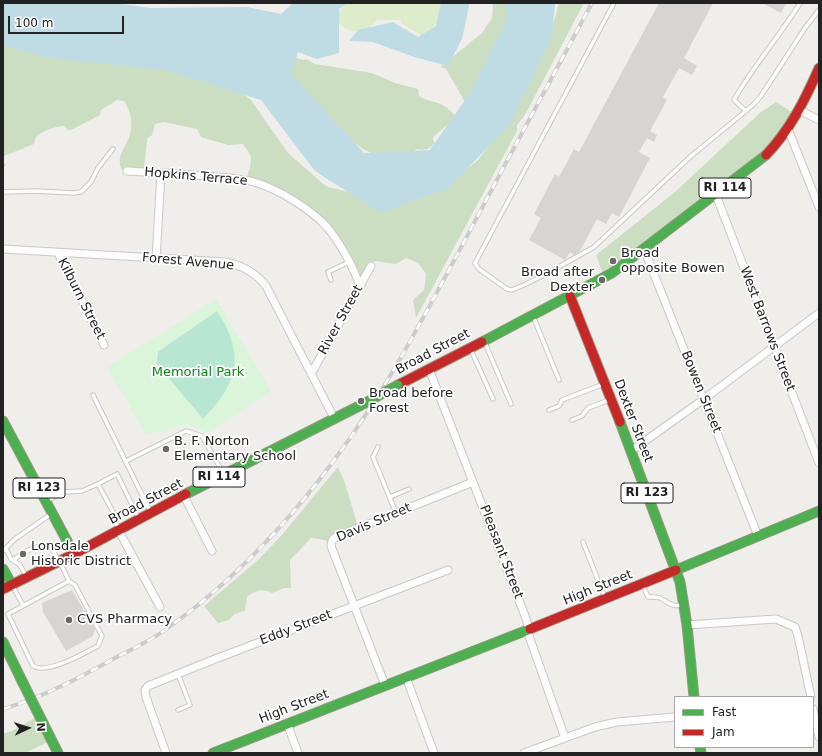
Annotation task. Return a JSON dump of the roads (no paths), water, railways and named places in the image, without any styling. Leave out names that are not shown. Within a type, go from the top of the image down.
[{"type":"main road","name":"Broad Street","points":[[3,589],[59,562],[365,403],[483,340],[570,296],[618,269],[764,157],[774,147],[788,130],[819,68]]},
{"type":"main road","name":"Dexter Street","points":[[570,296],[631,451],[680,582],[694,696]]},
{"type":"main road","name":"RI 123","points":[[3,421],[74,554]]},
{"type":"main road","name":"High Street","points":[[213,753],[606,599],[819,511]]},
{"type":"main road","points":[[3,569],[12,585]]},
{"type":"main road","points":[[3,642],[58,753]]},
{"type":"street","points":[[799,110],[819,120]]},
{"type":"street","points":[[788,130],[819,207]]},
{"type":"street","name":"Hopkins Terrace","points":[[127,171],[209,176],[245,180],[273,189],[291,199],[327,227],[354,271],[360,287]]},
{"type":"street","points":[[156,259],[161,173]]},
{"type":"street","name":"West Barrows Street","points":[[716,194],[819,462]]},
{"type":"street","name":"Forest Avenue","points":[[3,249],[225,262],[239,265],[255,275],[266,286],[334,418]]},
{"type":"street","name":"Bowen Street","points":[[644,249],[758,536]]},
{"type":"street","name":"Kilburn Street","points":[[58,252],[104,344]]},
{"type":"street","name":"River Street","points":[[311,374],[371,266]]},
{"type":"street","points":[[631,451],[704,399],[819,313]]},
{"type":"street","name":"Pleasant Street","points":[[429,369],[527,621],[528,630],[565,738]]},
{"type":"street","name":"Davis Street","points":[[385,685],[331,546],[332,540],[473,482]]},
{"type":"street","points":[[184,496],[212,551]]},
{"type":"street","points":[[119,531],[160,607]]},
{"type":"street","name":"Eddy Street","points":[[166,753],[146,697],[145,690],[152,684],[448,570]]},
{"type":"street","points":[[686,625],[776,620],[795,627],[810,696]]},
{"type":"street","points":[[406,677],[434,753]]},
{"type":"street","points":[[814,714],[819,737]]},
{"type":"street","points":[[524,753],[607,724],[674,717]]},
{"type":"street","points":[[287,723],[298,753]]},
{"type":"lane","points":[[614,3],[475,262],[479,269],[507,289],[512,290],[548,273],[594,247],[690,157],[746,111],[761,96],[805,28],[818,12]]},
{"type":"lane","points":[[746,111],[734,100],[743,84],[774,43],[800,3]]},
{"type":"lane","points":[[3,192],[81,192],[91,182],[98,168],[113,149]]},
{"type":"lane","points":[[331,280],[328,272],[349,262]]},
{"type":"lane","points":[[532,315],[558,380]]},
{"type":"lane","points":[[483,340],[511,404]]},
{"type":"lane","points":[[470,347],[493,399]]},
{"type":"lane","points":[[549,410],[559,406],[562,400],[604,384]]},
{"type":"lane","points":[[93,395],[152,513]]},
{"type":"lane","points":[[572,420],[582,416],[588,408],[610,399]]},
{"type":"lane","points":[[126,461],[186,431],[202,436],[224,475]]},
{"type":"lane","points":[[378,446],[374,458],[396,513]]},
{"type":"lane","points":[[46,502],[63,492],[82,491],[117,474],[140,520]]},
{"type":"lane","points":[[98,484],[112,512],[119,531]]},
{"type":"lane","points":[[390,497],[409,489]]},
{"type":"lane","points":[[27,578],[20,565],[4,550],[15,539],[52,513]]},
{"type":"lane","points":[[13,560],[26,551],[35,548],[60,545],[67,542]]},
{"type":"lane","points":[[583,542],[606,599]]},
{"type":"lane","points":[[8,614],[33,666],[37,668],[54,667],[98,646],[102,636],[75,585],[69,581],[50,545]]},
{"type":"lane","points":[[3,616],[69,581]]},
{"type":"lane","points":[[643,584],[648,597],[657,596],[673,606],[684,605]]},
{"type":"lane","points":[[12,585],[23,606]]},
{"type":"lane","points":[[178,674],[190,706],[178,710]]},
{"type":"water","points":[[3,3],[115,3],[151,8],[247,7],[281,14],[293,3],[348,3],[339,9],[339,53],[317,59],[298,52],[291,74],[364,153],[430,150],[470,93],[508,17],[505,3],[555,3],[552,36],[510,124],[449,188],[381,213],[315,171],[261,100],[166,70],[50,58],[3,45]]},
{"type":"water","points":[[441,3],[468,3],[469,6],[462,39],[448,66],[414,57],[373,42],[349,41],[358,30],[393,22],[418,37],[436,26]]},
{"type":"railway","points":[[3,709],[32,699],[88,673],[159,634],[201,603],[235,573],[267,541],[297,507],[352,435],[377,398],[400,359],[592,3]]},
{"type":"place","name":"Broad opposite Bowen","points":[[613,261]]},
{"type":"place","name":"Broad after Dexter","points":[[602,280]]},
{"type":"place","name":"Broad before Forest","points":[[361,401]]},
{"type":"place","name":"B. F. Norton Elementary School","points":[[166,449]]},
{"type":"place","name":"Lonsdale Historic District","points":[[23,554]]},
{"type":"place","name":"CVS Pharmacy","points":[[69,620]]},
{"type":"park label","name":"Memorial Park","points":[[198,373]]}]
